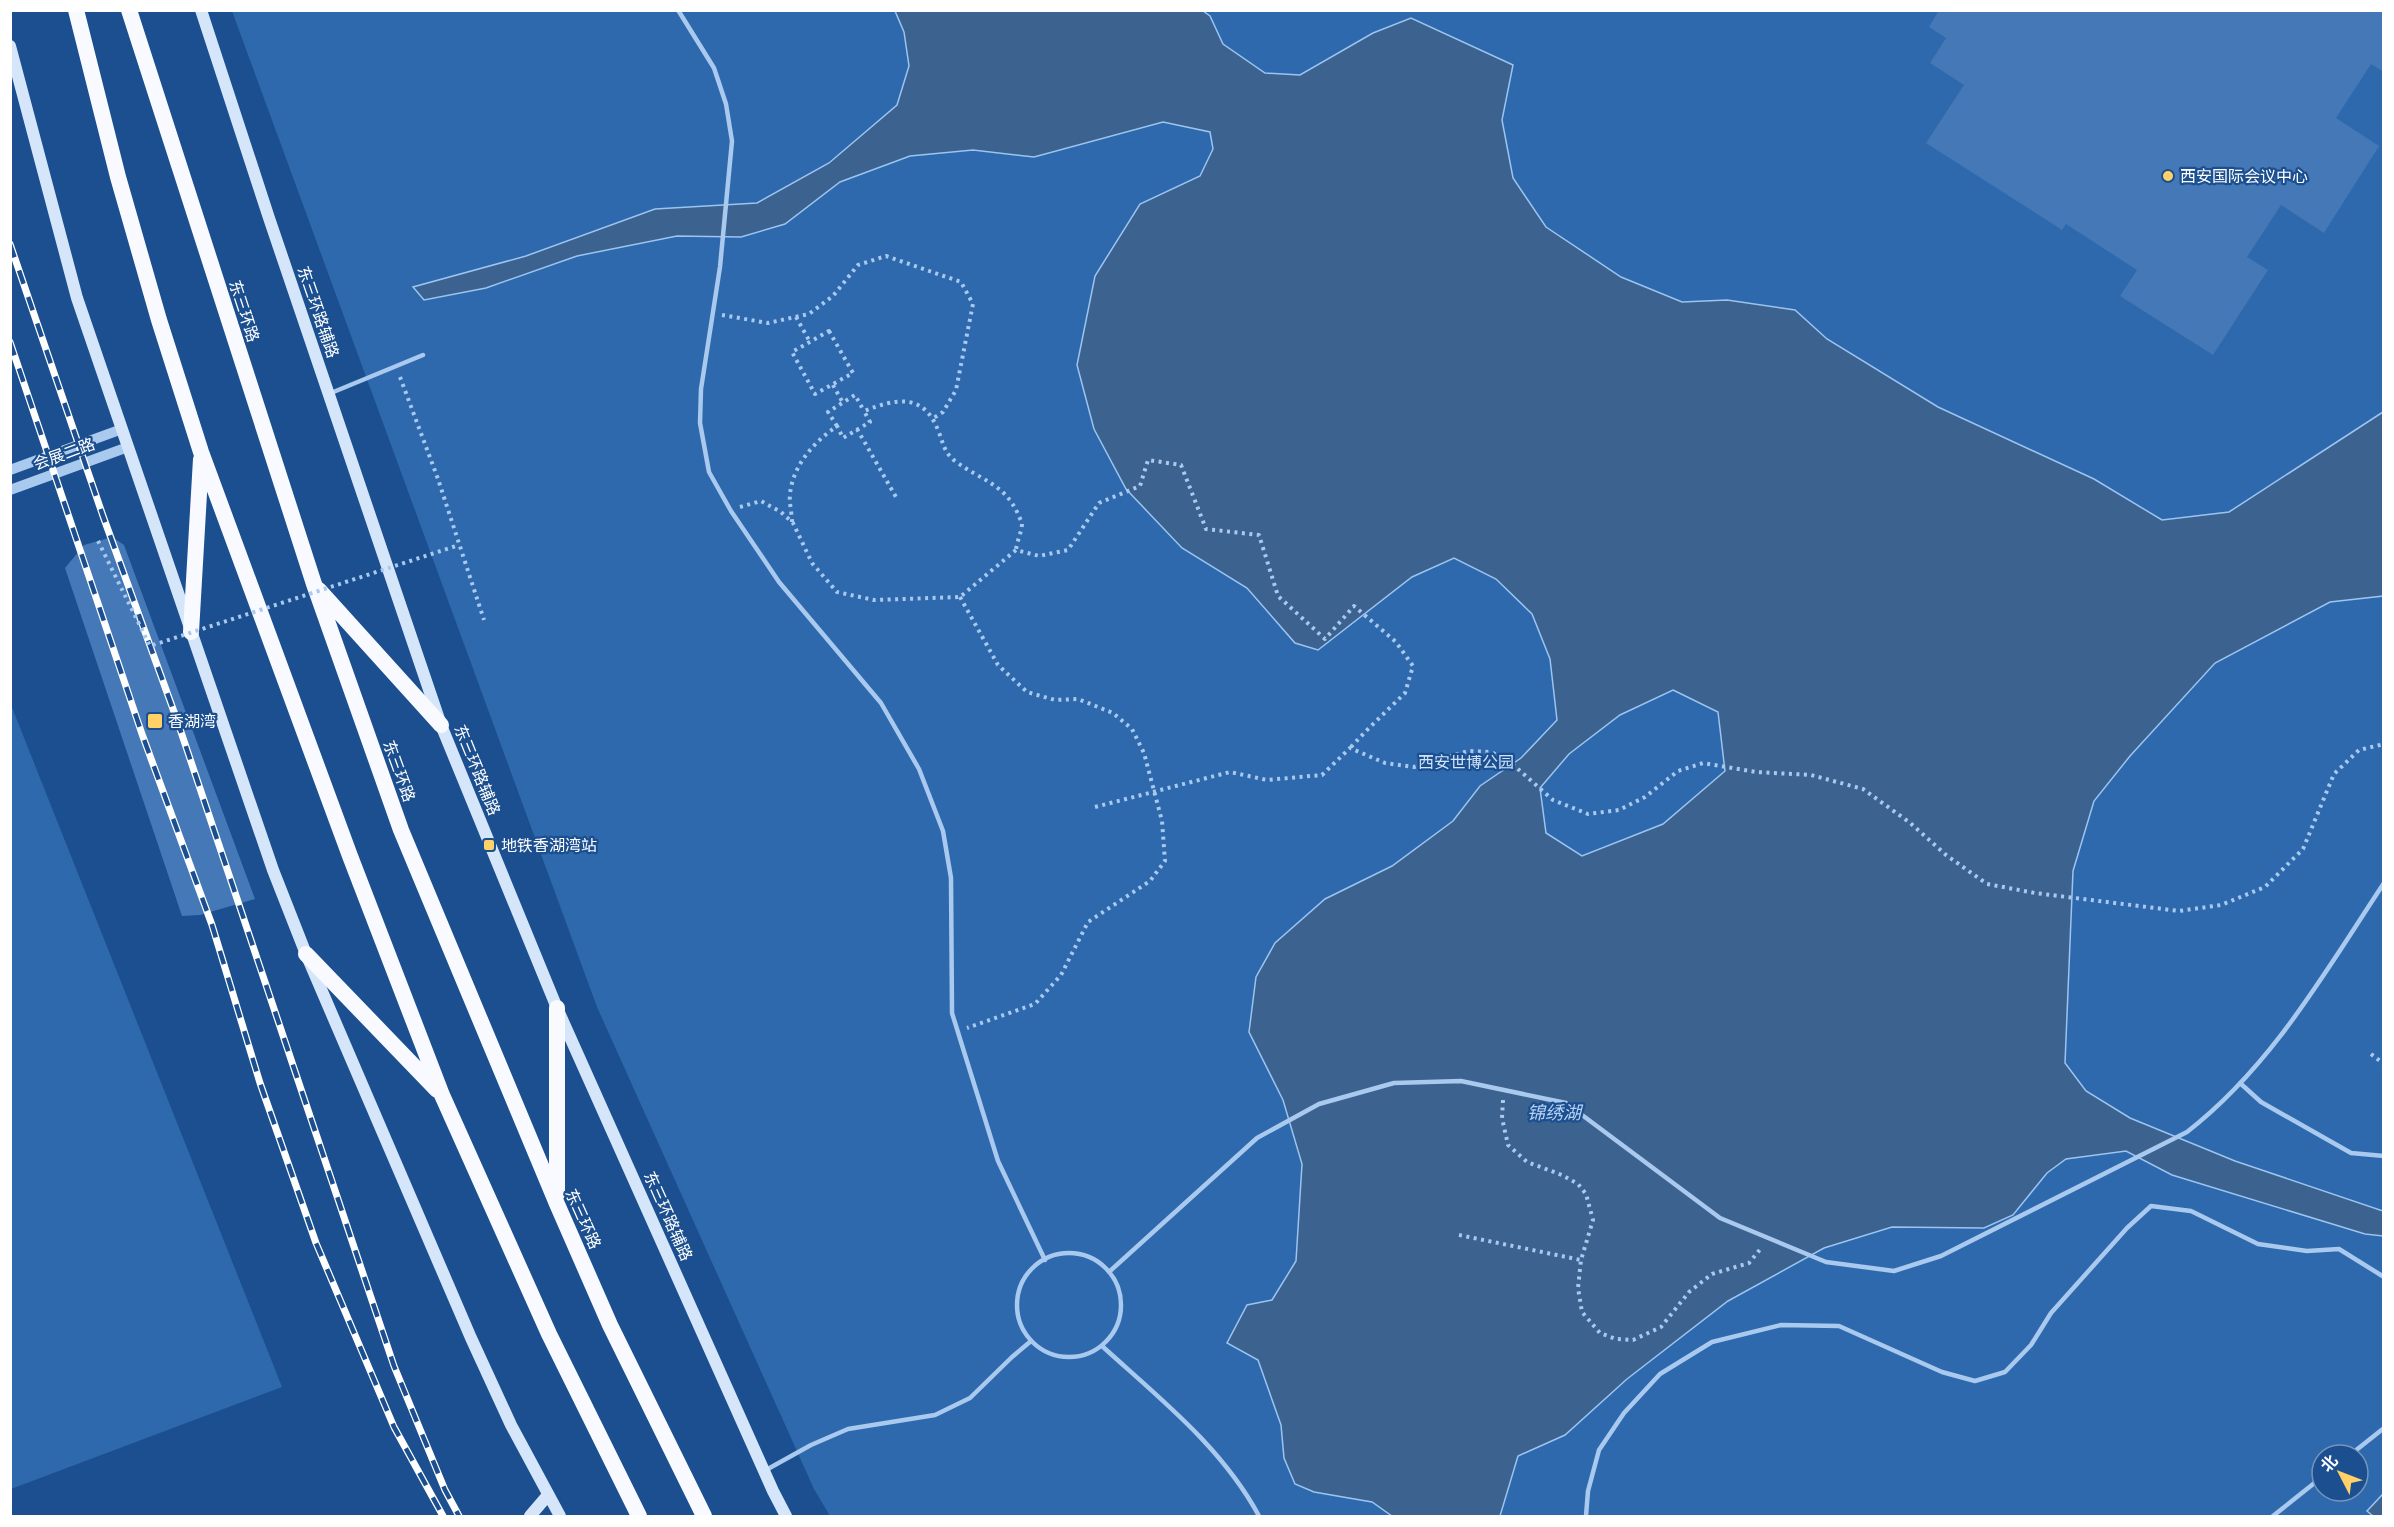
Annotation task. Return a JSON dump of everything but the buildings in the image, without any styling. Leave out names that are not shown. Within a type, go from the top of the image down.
[{"type":"highway","points":[[76,10],[118,177],[159,320],[201,452],[350,856],[442,1095],[549,1334],[639,1516]]},
{"type":"highway","name":"东三环路","points":[[129,10],[314,584],[401,830],[556,1204],[610,1325],[704,1516]]},
{"type":"highway","points":[[191,632],[201,452]]},
{"type":"highway","points":[[314,584],[441,725]]},
{"type":"highway","points":[[306,954],[442,1095]]},
{"type":"highway","points":[[556,1008],[556,1204]]},
{"type":"main road","name":"东三环路辅路","points":[[201,10],[441,725],[556,1008],[764,1472],[786,1516]]},
{"type":"main road","points":[[10,46],[77,298],[273,870],[306,954],[471,1338],[511,1425],[560,1516]]},
{"type":"main road","points":[[530,1516],[548,1495]]},
{"type":"street","name":"会展二路","points":[[10,470],[122,429]]},
{"type":"street","name":"会展二路","points":[[10,490],[128,447]]},
{"type":"lane","points":[[678,10],[714,68],[726,104],[732,141],[720,267],[701,389],[700,423],[709,472],[731,511],[779,582],[882,703],[919,769],[943,831],[951,878],[952,1013],[998,1161],[1045,1260]]},
{"type":"lane","points":[[328,394],[423,355]]},
{"type":"lane","points":[[1109,1272],[1257,1138],[1319,1104],[1394,1083],[1461,1081],[1566,1103],[1720,1218],[1826,1262],[1894,1271],[1941,1256],[2187,1132],[2208,1115],[2259,1065],[2306,1002],[2384,883]]},
{"type":"lane","points":[[2240,1083],[2261,1102],[2351,1153],[2384,1156]]},
{"type":"lane","points":[[1586,1516],[1588,1491],[1599,1450],[1624,1413],[1660,1374],[1712,1342],[1781,1325],[1839,1326],[1942,1372],[1975,1381],[2005,1372],[2031,1345],[2051,1313],[2127,1228],[2151,1206],[2192,1211],[2258,1244],[2307,1251],[2339,1249],[2384,1277]]},
{"type":"lane","points":[[1068,1253],[1086,1256],[1101,1264],[1109,1272],[1120,1292],[1122,1309],[1118,1326],[1108,1341],[1095,1352],[1078,1357],[1061,1357],[1045,1352],[1031,1341],[1021,1327],[1017,1310],[1018,1293],[1025,1278],[1036,1265],[1068,1253]]},
{"type":"lane","points":[[764,1472],[811,1445],[848,1428],[935,1415],[970,1398],[1031,1341]]},
{"type":"lane","points":[[1102,1346],[1187,1423],[1226,1464],[1259,1516]]},
{"type":"lane","points":[[2365,1443],[2384,1428]]},
{"type":"lane","points":[[2273,1516],[2310,1487]]},
{"type":"path","points":[[713,313],[768,323],[809,314],[833,296],[858,265],[886,256],[961,282],[973,304],[956,390],[943,412],[932,419]]},
{"type":"path","points":[[796,317],[810,342]]},
{"type":"path","points":[[830,331],[853,373],[815,394],[792,352],[810,342],[830,331]]},
{"type":"path","points":[[396,366],[438,479],[484,620]]},
{"type":"path","points":[[833,385],[843,403]]},
{"type":"path","points":[[855,395],[870,422],[843,438],[828,412],[843,403],[855,395]]},
{"type":"path","points":[[837,426],[823,436],[796,469],[790,496],[793,523],[812,563],[837,591],[874,600],[960,597],[1016,550],[1022,523],[1015,508],[1004,492],[956,461],[944,450],[937,428],[926,409],[908,402],[890,401],[864,411]]},
{"type":"path","points":[[857,429],[896,497]]},
{"type":"path","points":[[1016,550],[1039,556],[1068,550],[1099,502],[1140,486],[1148,460],[1181,465],[1206,529],[1259,535],[1278,596],[1325,639],[1354,606],[1396,642],[1413,666],[1405,693],[1322,776],[1267,780],[1230,772],[1095,807]]},
{"type":"path","points":[[731,511],[761,501],[781,512],[793,523]]},
{"type":"path","points":[[98,541],[150,646],[459,545]]},
{"type":"path","points":[[958,1031],[1035,1004],[1061,975],[1088,922],[1150,881],[1165,861],[1162,821],[1144,753],[1132,729],[1113,713],[1078,699],[1055,700],[1027,692],[998,665],[960,597]]},
{"type":"path","points":[[1350,748],[1385,764],[1414,767],[1467,751],[1491,752],[1510,762],[1552,800],[1588,814],[1619,810],[1645,797],[1678,771],[1703,763],[1756,772],[1811,775],[1863,789],[1909,822],[1946,855],[1987,884],[2035,893],[2179,911],[2222,905],[2265,887],[2303,849],[2334,774],[2359,750],[2384,744]]},
{"type":"path","points":[[2371,1054],[2384,1064]]},
{"type":"path","points":[[1504,1090],[1502,1118],[1508,1145],[1527,1162],[1562,1175],[1578,1184],[1586,1194],[1593,1220],[1581,1260],[1578,1288],[1582,1312],[1600,1333],[1616,1340],[1633,1340],[1660,1327],[1689,1292],[1712,1274],[1749,1263],[1767,1238]]},
{"type":"path","points":[[1459,1235],[1581,1260]]},
{"type":"green space","name":"西安世博公园","points":[[232,11],[2383,11],[2383,1516],[830,1516],[814,1489],[597,1007]]},
{"type":"green space","points":[[11,705],[282,1387],[10,1489]]},
{"type":"water","name":"锦绣湖","points":[[895,11],[1203,11],[1210,16],[1223,44],[1265,73],[1300,75],[1373,33],[1411,18],[1513,65],[1502,120],[1513,178],[1546,227],[1621,277],[1682,302],[1727,300],[1795,310],[1827,339],[1938,407],[2094,479],[2162,520],[2229,512],[2383,412],[2383,596],[2330,602],[2215,663],[2130,756],[2094,801],[2073,871],[2065,1063],[2086,1091],[2130,1118],[2235,1161],[2383,1211],[2383,1236],[2365,1234],[2172,1175],[2126,1151],[2066,1159],[2047,1173],[2013,1215],[1984,1228],[1892,1227],[1824,1248],[1728,1301],[1627,1379],[1565,1435],[1518,1456],[1500,1516],[1392,1516],[1372,1502],[1314,1492],[1295,1484],[1284,1458],[1281,1425],[1258,1360],[1227,1343],[1247,1305],[1272,1300],[1296,1261],[1302,1164],[1283,1100],[1249,1032],[1256,977],[1275,943],[1325,899],[1392,866],[1453,821],[1480,786],[1521,758],[1557,720],[1550,659],[1532,614],[1496,579],[1454,558],[1412,577],[1318,650],[1295,643],[1247,588],[1182,548],[1126,489],[1094,429],[1077,365],[1095,276],[1140,204],[1200,176],[1213,149],[1210,132],[1163,122],[1034,157],[973,150],[910,156],[840,182],[785,224],[741,237],[677,236],[577,256],[486,288],[424,300],[413,287],[526,256],[655,209],[757,203],[829,163],[897,105],[909,66],[904,32]],"holes":[[[1673,690],[1718,712],[1725,771],[1663,824],[1582,856],[1546,833],[1540,788],[1569,754],[1620,715]]]},
{"type":"water","points":[[2383,1494],[2383,1516],[2373,1516],[2367,1511]]},
{"type":"railway","points":[[10,244],[103,516],[177,720],[394,1366],[445,1490],[459,1516]]},
{"type":"railway","points":[[10,342],[142,734],[212,925],[260,1083],[316,1243],[394,1427],[443,1516]]},
{"type":"place","name":"西安国际会议中心","points":[[2168,176]]},
{"type":"place","name":"香湖湾","points":[[155,721]]},
{"type":"place","name":"地铁香湖湾站","points":[[489,845]]}]
